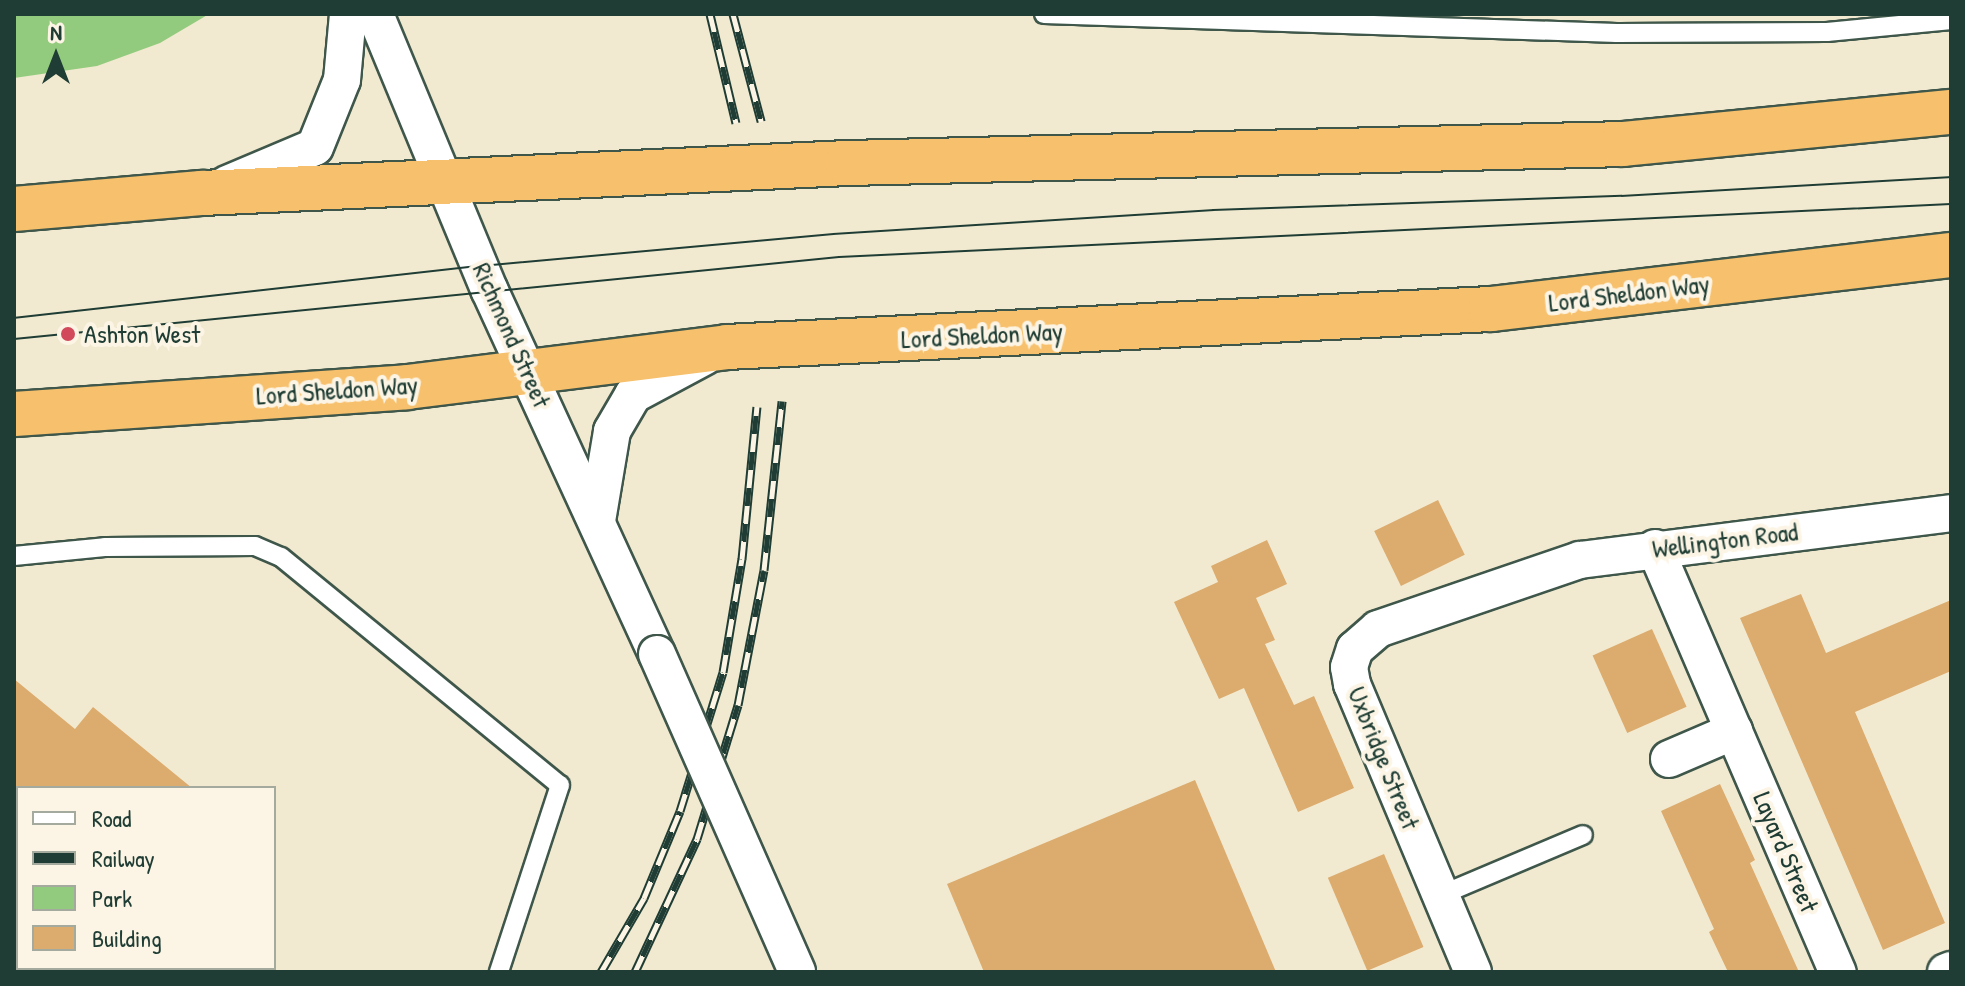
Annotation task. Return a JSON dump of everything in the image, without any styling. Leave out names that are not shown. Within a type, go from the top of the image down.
[{"type":"highway","points":[[14,209],[202,193],[848,163],[1623,144],[1951,112]]},
{"type":"highway","name":"Lord Sheldon Way","points":[[14,414],[407,387],[727,347],[1491,309],[1951,255]]},
{"type":"street","points":[[202,193],[315,147],[342,80],[348,14]]},
{"type":"street","name":"Richmond Street","points":[[375,14],[527,370],[797,972]]},
{"type":"street","points":[[597,521],[612,431],[633,395],[676,368],[727,347]]},
{"type":"street","name":"Wellington Road","points":[[1503,583],[1580,560],[1655,548],[1951,513]]},
{"type":"street","name":"Layard Street","points":[[1655,548],[1838,972]]},
{"type":"street","name":"Uxbridge Street","points":[[1473,972],[1349,667],[1355,649],[1378,629],[1503,583]]},
{"type":"street","points":[[1669,759],[1734,731]]},
{"type":"lane","points":[[1044,14],[1617,33],[1827,32],[1951,20]]},
{"type":"lane","points":[[14,556],[105,547],[255,546],[281,557],[560,785],[499,972]]},
{"type":"lane","points":[[1441,895],[1583,835]]},
{"type":"green space","points":[[14,14],[209,14],[160,43],[97,66],[14,78]]},
{"type":"building","points":[[1438,500],[1465,555],[1401,586],[1374,531]]},
{"type":"building","points":[[1267,540],[1287,584],[1256,598],[1275,640],[1265,644],[1294,705],[1314,696],[1354,788],[1298,812],[1244,688],[1219,699],[1174,602],[1218,582],[1211,566]]},
{"type":"building","points":[[1801,594],[1826,653],[1951,600],[1951,671],[1855,712],[1945,923],[1883,950],[1740,618]]},
{"type":"building","points":[[1652,629],[1687,707],[1627,733],[1593,655]]},
{"type":"building","points":[[14,679],[75,729],[93,707],[190,786],[16,786],[14,788]]},
{"type":"building","points":[[1195,780],[1276,972],[984,972],[947,884]]},
{"type":"building","points":[[1720,784],[1755,860],[1750,863],[1799,972],[1728,972],[1709,932],[1714,929],[1661,811]]},
{"type":"building","points":[[1384,854],[1423,947],[1367,971],[1328,878]]},
{"type":"tram line","points":[[14,318],[481,266],[834,234],[1213,210],[1622,196],[1951,177]]},
{"type":"tram line","points":[[14,339],[839,257],[1951,204]]},
{"type":"railway","points":[[710,14],[736,123]]},
{"type":"railway","points":[[733,14],[761,121]]},
{"type":"railway","points":[[635,972],[697,839],[738,705],[764,570],[782,401]]},
{"type":"railway","points":[[601,972],[644,898],[680,811],[723,672],[742,559],[757,407]]},
{"type":"place","name":"Ashton West","points":[[68,334]]}]
